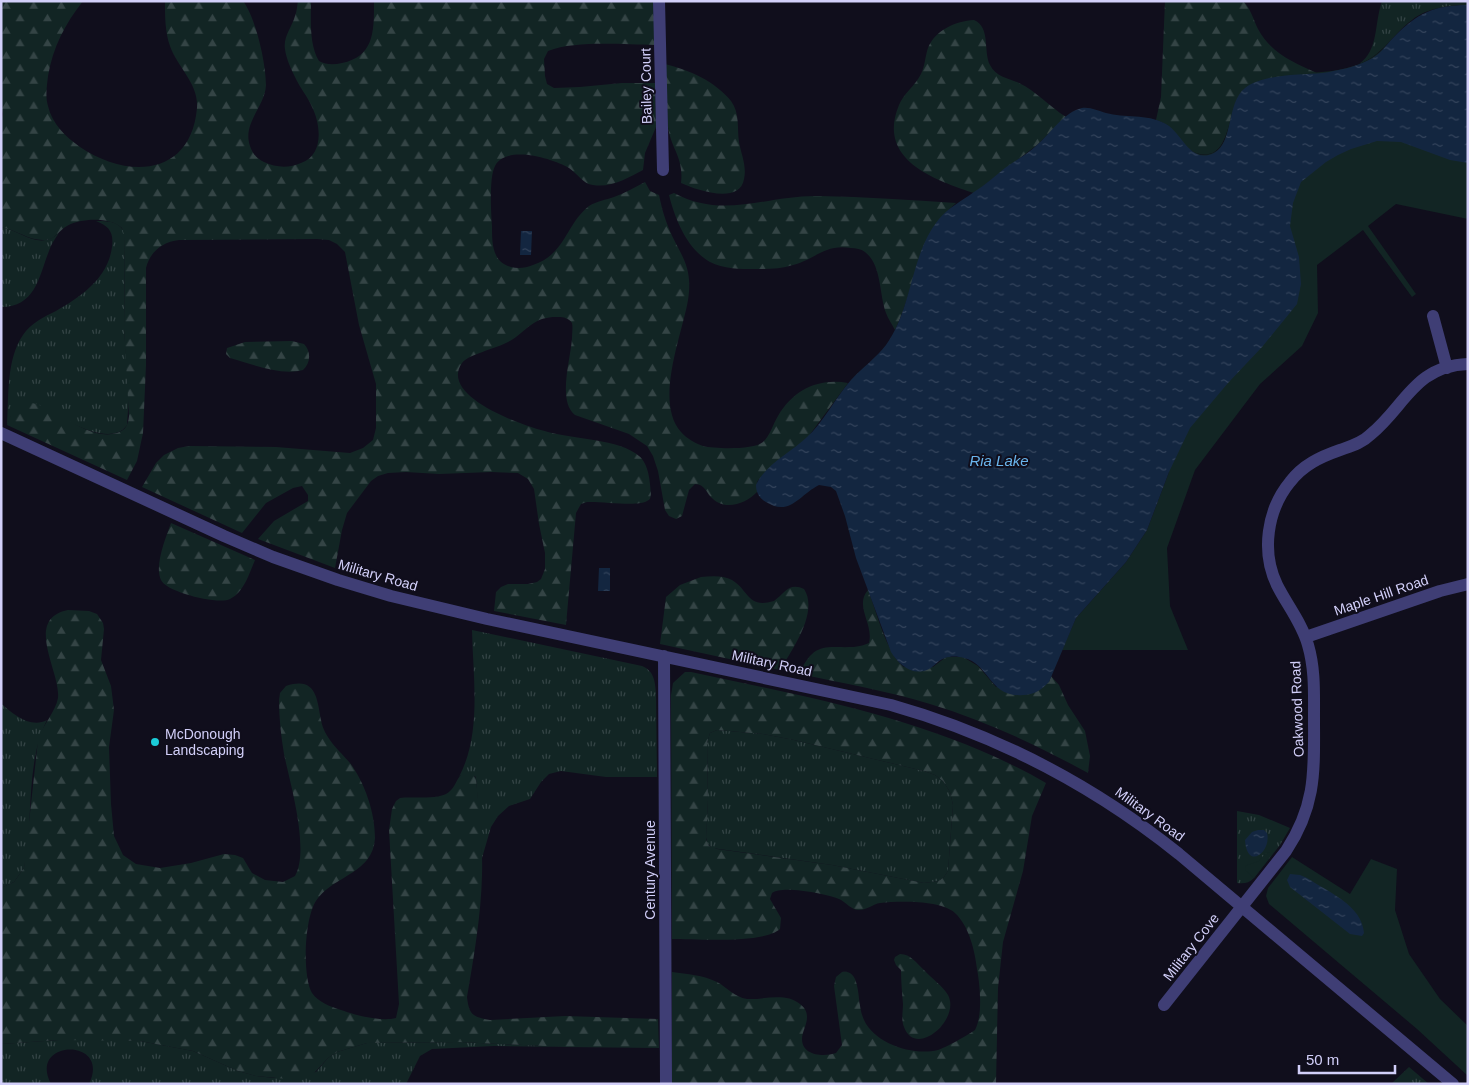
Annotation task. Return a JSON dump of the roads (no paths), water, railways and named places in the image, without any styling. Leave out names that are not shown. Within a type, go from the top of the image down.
[{"type":"street","name":"Bailey Court","points":[[659,1],[663,170]]},
{"type":"street","points":[[1433,316],[1447,368]]},
{"type":"street","name":"Oakwood Road","points":[[1242,906],[1293,841],[1310,799],[1314,770],[1313,675],[1306,637],[1276,583],[1269,562],[1269,526],[1274,508],[1289,482],[1304,467],[1321,457],[1366,438],[1383,424],[1418,383],[1447,368],[1468,364]]},
{"type":"street","name":"Military Road","points":[[1,433],[224,536],[273,557],[331,578],[446,610],[891,705],[945,722],[995,742],[1052,769],[1112,805],[1162,841],[1453,1084]]},
{"type":"street","name":"Maple Hill Road","points":[[1306,637],[1440,591],[1468,584]]},
{"type":"street","name":"Century Avenue","points":[[664,656],[666,1084]]},
{"type":"street","name":"Military Cove","points":[[1164,1005],[1242,906]]},
{"type":"water","name":"Ria Lake","points":[[1468,5],[1468,163],[1450,160],[1401,142],[1377,141],[1338,155],[1301,182],[1293,203],[1290,226],[1299,257],[1301,284],[1297,304],[1262,347],[1190,428],[1169,472],[1147,530],[1126,562],[1076,618],[1049,682],[1034,693],[1027,695],[1012,694],[996,686],[979,666],[962,657],[945,658],[931,668],[917,672],[902,665],[891,652],[856,558],[836,491],[831,487],[819,485],[794,503],[782,507],[774,506],[761,499],[756,485],[772,465],[812,432],[851,380],[886,345],[902,315],[922,248],[939,219],[951,208],[1030,151],[1075,110],[1088,108],[1113,114],[1157,120],[1170,127],[1192,151],[1205,155],[1214,153],[1225,141],[1239,95],[1253,83],[1271,78],[1322,73],[1358,65],[1383,50],[1402,29],[1419,16],[1436,9]]},
{"type":"water","points":[[521,231],[532,231],[531,255],[520,255]]},
{"type":"water","points":[[599,568],[610,568],[610,591],[598,591]]},
{"type":"water","points":[[1264,830],[1267,833],[1268,840],[1263,852],[1254,857],[1247,850],[1245,840],[1252,832]]},
{"type":"water","points":[[1290,874],[1307,878],[1343,900],[1351,907],[1362,923],[1364,933],[1362,936],[1350,934],[1290,887],[1287,880]]},
{"type":"place","name":"McDonough Landscaping","points":[[155,742]]}]
